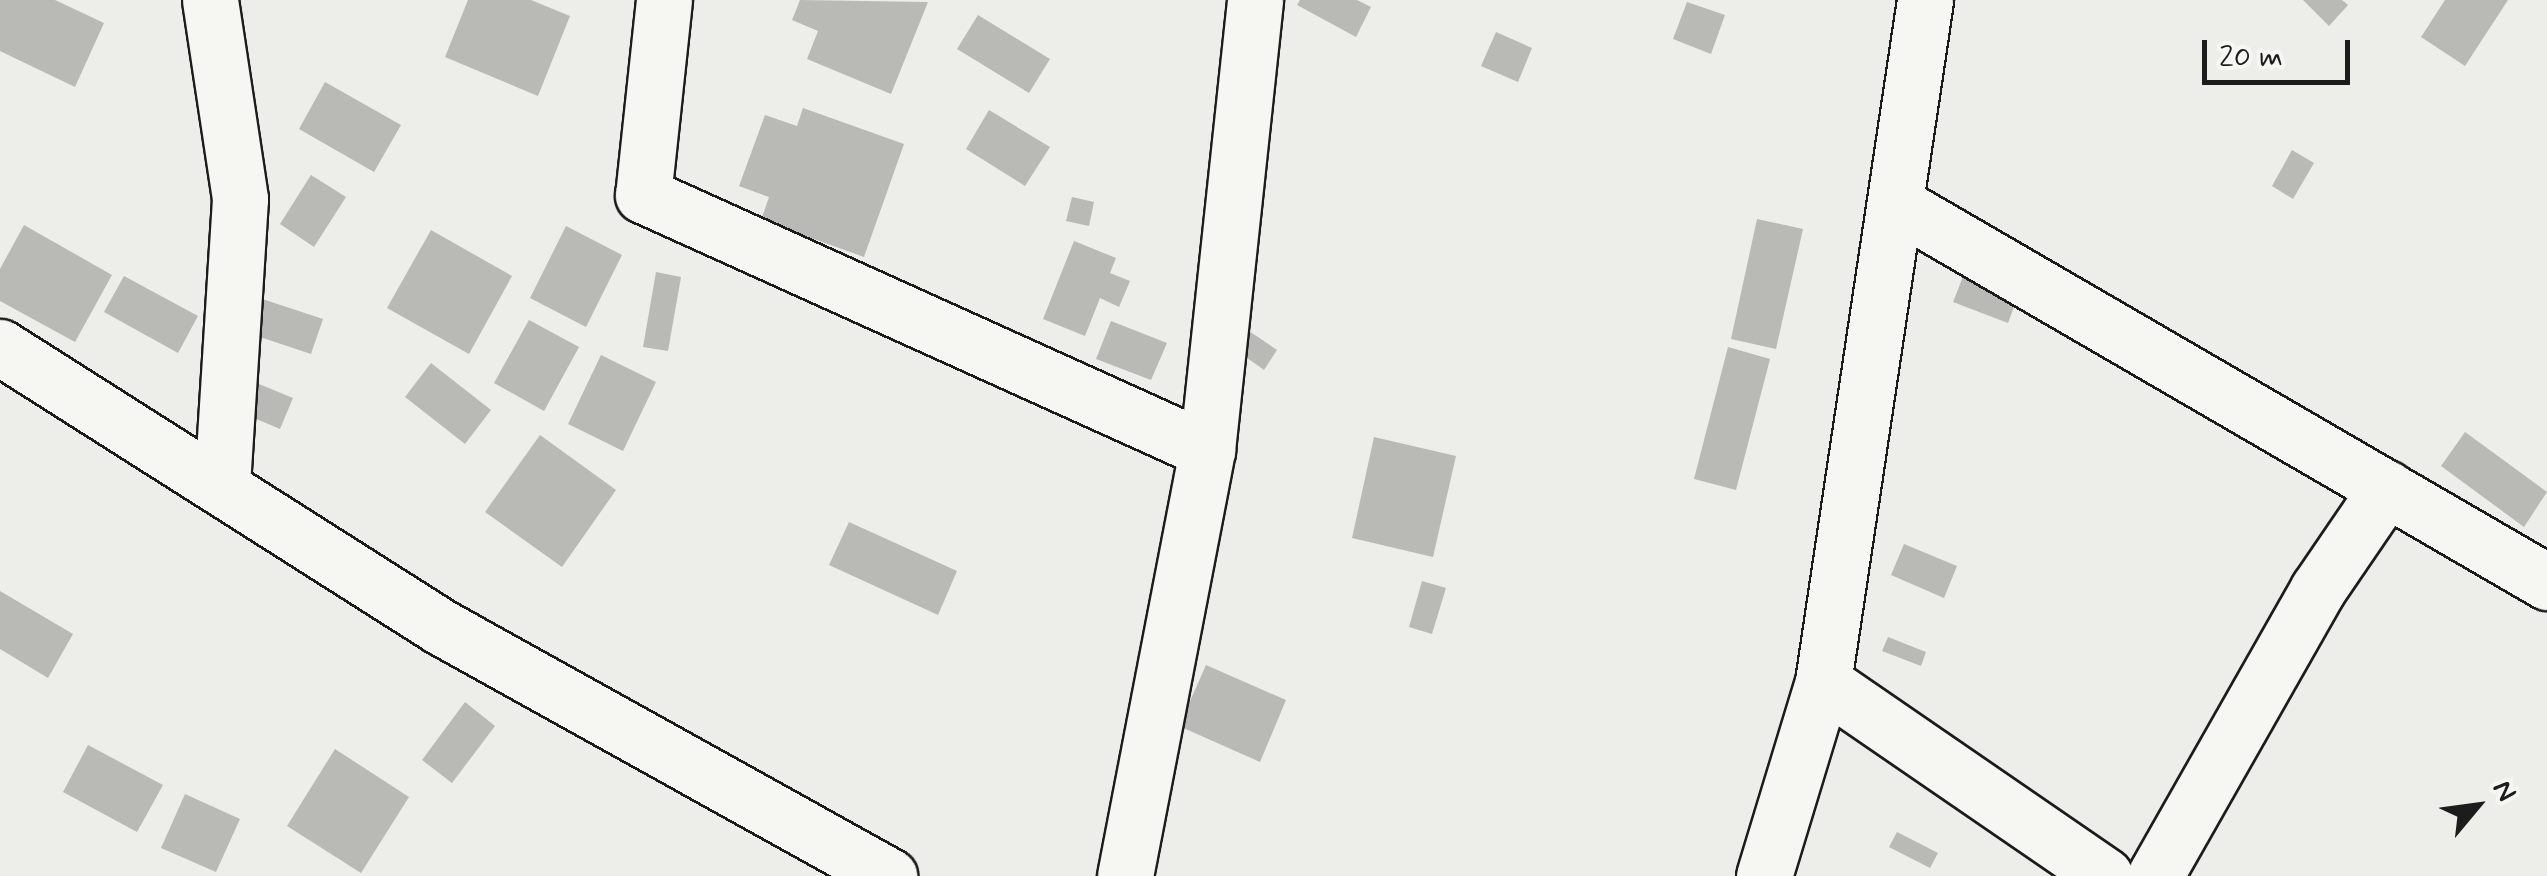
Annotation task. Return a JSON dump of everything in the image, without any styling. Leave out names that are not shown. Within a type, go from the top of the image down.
[{"type":"street","points":[[210,0],[240,200],[222,487]]},
{"type":"street","points":[[664,0],[643,195],[1208,450]]},
{"type":"street","points":[[1125,876],[1208,450],[1254,0]]},
{"type":"street","points":[[1764,876],[1823,682],[1898,205],[1925,0]]},
{"type":"street","points":[[1898,205],[2547,582]]},
{"type":"street","points":[[0,347],[441,627],[889,876]]},
{"type":"street","points":[[2154,876],[2318,589],[2387,488]]},
{"type":"street","points":[[1823,682],[2106,876]]},
{"type":"building","points":[[0,0],[55,0],[104,23],[75,87],[0,51]]},
{"type":"building","points":[[468,0],[531,0],[570,16],[538,96],[445,57]]},
{"type":"building","points":[[800,0],[928,2],[891,94],[807,59],[818,31],[792,20]]},
{"type":"building","points":[[1300,0],[1357,0],[1371,7],[1356,37],[1297,5]]},
{"type":"building","points":[[2303,0],[2342,0],[2348,5],[2329,26]]},
{"type":"building","points":[[2445,0],[2508,0],[2465,66],[2421,37]]},
{"type":"building","points":[[1687,2],[1725,15],[1711,54],[1673,39]]},
{"type":"building","points":[[978,15],[1050,59],[1029,93],[957,49]]},
{"type":"building","points":[[1496,32],[1532,48],[1518,82],[1481,66]]},
{"type":"building","points":[[325,82],[401,125],[374,172],[299,129]]},
{"type":"building","points":[[803,108],[904,144],[864,257],[761,220],[769,197],[739,186],[765,115],[797,126]]},
{"type":"building","points":[[989,110],[1050,147],[1025,186],[966,149]]},
{"type":"building","points":[[2292,150],[2314,163],[2293,199],[2272,186]]},
{"type":"building","points":[[311,175],[346,197],[314,247],[280,224]]},
{"type":"building","points":[[1072,197],[1094,202],[1089,226],[1066,221]]},
{"type":"building","points":[[1757,219],[1803,229],[1776,349],[1731,339]]},
{"type":"building","points":[[24,225],[112,275],[75,342],[0,301],[0,269]]},
{"type":"building","points":[[566,226],[622,255],[586,327],[530,298]]},
{"type":"building","points":[[431,230],[512,276],[469,354],[387,308]]},
{"type":"building","points":[[1074,241],[1116,258],[1110,273],[1130,281],[1119,307],[1100,298],[1085,336],[1043,319]]},
{"type":"building","points":[[1966,269],[2020,291],[2008,323],[1953,302]]},
{"type":"building","points":[[656,272],[681,277],[668,351],[643,347]]},
{"type":"building","points":[[124,276],[198,316],[178,353],[104,312]]},
{"type":"building","points":[[250,295],[323,319],[311,354],[239,330]]},
{"type":"building","points":[[529,320],[579,347],[544,411],[494,383]]},
{"type":"building","points":[[1111,321],[1167,343],[1151,380],[1096,359]]},
{"type":"building","points":[[1249,331],[1277,350],[1264,370],[1236,350]]},
{"type":"building","points":[[1728,347],[1770,359],[1736,490],[1694,479]]},
{"type":"building","points":[[601,355],[656,382],[623,451],[568,424]]},
{"type":"building","points":[[431,363],[491,410],[465,444],[405,397]]},
{"type":"building","points":[[247,379],[293,398],[280,429],[235,410]]},
{"type":"building","points":[[2465,432],[2547,492],[2524,527],[2441,466]]},
{"type":"building","points":[[540,435],[616,490],[562,567],[485,512]]},
{"type":"building","points":[[1374,437],[1456,456],[1433,557],[1352,538]]},
{"type":"building","points":[[849,522],[957,571],[938,615],[829,565]]},
{"type":"building","points":[[1904,544],[1957,566],[1944,598],[1891,575]]},
{"type":"building","points":[[1422,581],[1446,588],[1432,634],[1409,627]]},
{"type":"building","points":[[0,591],[73,634],[48,678],[0,649]]},
{"type":"building","points":[[1888,637],[1926,652],[1921,666],[1882,651]]},
{"type":"building","points":[[1206,665],[1286,700],[1260,762],[1179,726]]},
{"type":"building","points":[[465,702],[495,726],[452,783],[422,760]]},
{"type":"building","points":[[88,745],[163,785],[137,832],[63,792]]},
{"type":"building","points":[[335,749],[409,797],[361,873],[287,826]]},
{"type":"building","points":[[185,794],[240,819],[216,872],[161,848]]},
{"type":"building","points":[[1897,832],[1938,853],[1930,868],[1889,847]]}]
